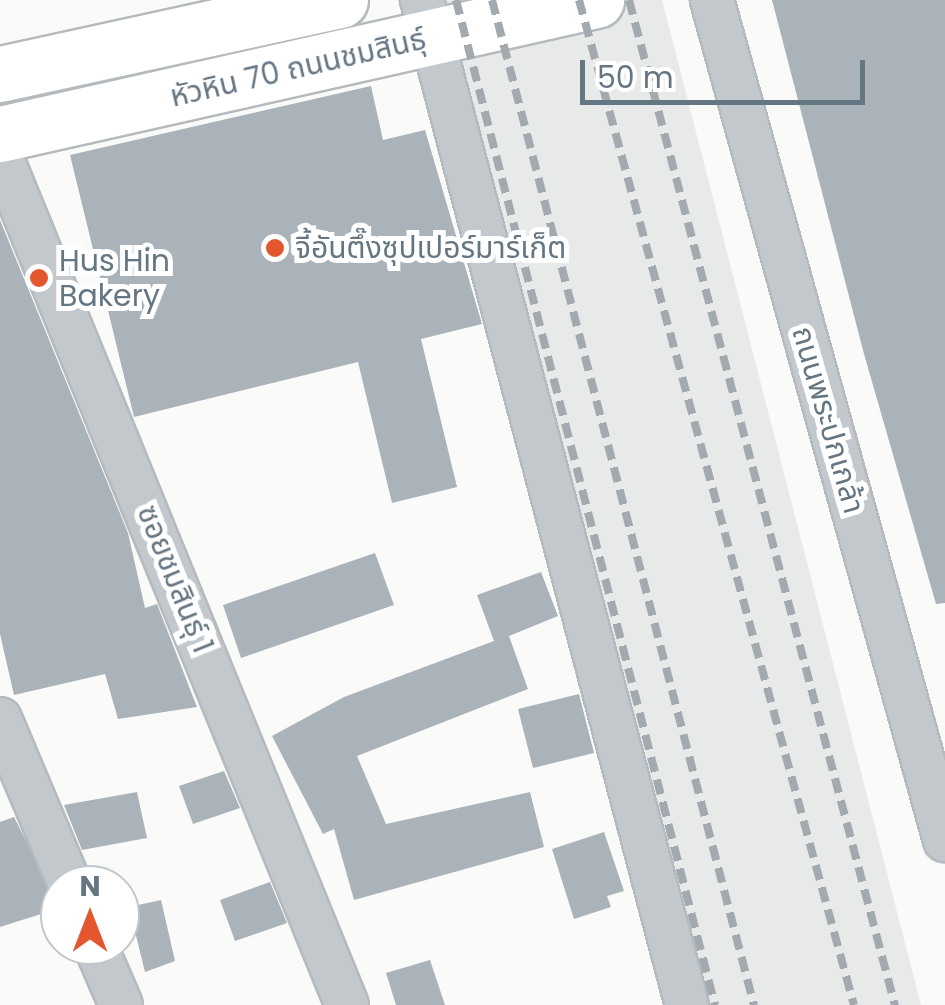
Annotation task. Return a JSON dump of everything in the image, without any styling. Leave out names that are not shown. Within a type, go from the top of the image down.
[{"type":"main road","name":"หัวหิน 70 ถนนชมสินธุ์","points":[[0,74],[340,0]]},
{"type":"main road","name":"หัวหิน 70 ถนนชมสินธุ์","points":[[0,134],[427,19],[562,3]]},
{"type":"street","name":"ถนนพระปกเกล้า","points":[[712,0],[945,840]]},
{"type":"street","points":[[427,19],[687,1005]]},
{"type":"street","name":"ซอยชมสินธุ์ 1","points":[[0,154],[347,1005]]},
{"type":"street","points":[[0,719],[62,865]]},
{"type":"street","points":[[104,965],[121,1005]]},
{"type":"shaded area","points":[[428,0],[662,0],[921,1005],[691,1005]]},
{"type":"building","points":[[772,0],[945,0],[945,603],[936,604],[864,354]]},
{"type":"building","name":"จี้อันตึ๊งซุปเปอร์มาร์เก็ต","points":[[371,86],[383,140],[425,130],[482,324],[421,339],[457,487],[392,503],[358,362],[134,417],[70,155]]},
{"type":"building","points":[[0,220],[128,533],[145,608],[157,604],[197,707],[118,719],[105,674],[14,695],[0,634]]},
{"type":"building","points":[[375,553],[394,605],[241,658],[223,605]]},
{"type":"building","points":[[541,572],[558,616],[509,636],[528,689],[357,756],[386,824],[530,792],[544,847],[354,900],[334,829],[323,834],[272,736],[344,697],[494,641],[477,595]]},
{"type":"building","points":[[579,694],[594,753],[533,768],[518,709]]},
{"type":"building","points":[[224,771],[240,808],[193,824],[179,786]]},
{"type":"building","points":[[137,792],[147,838],[82,850],[64,805]]},
{"type":"building","points":[[14,817],[40,868],[40,914],[0,927],[0,822]]},
{"type":"building","points":[[604,832],[624,891],[607,896],[611,907],[574,919],[552,849]]},
{"type":"building","points":[[270,882],[287,923],[235,941],[220,900]]},
{"type":"building","points":[[161,900],[175,961],[145,972],[140,952],[140,905]]},
{"type":"building","points":[[430,960],[445,1005],[396,1005],[386,973]]},
{"type":"railway","points":[[456,0],[715,1005]]},
{"type":"railway","points":[[492,0],[754,1005]]},
{"type":"railway","points":[[579,0],[854,1005]]},
{"type":"railway","points":[[629,0],[895,1005]]},
{"type":"place","name":"จี้อันตึ๊งซุปเปอร์มาร์เก็ต","points":[[275,248]]},
{"type":"place","name":"Hus Hin Bakery","points":[[39,278]]}]
